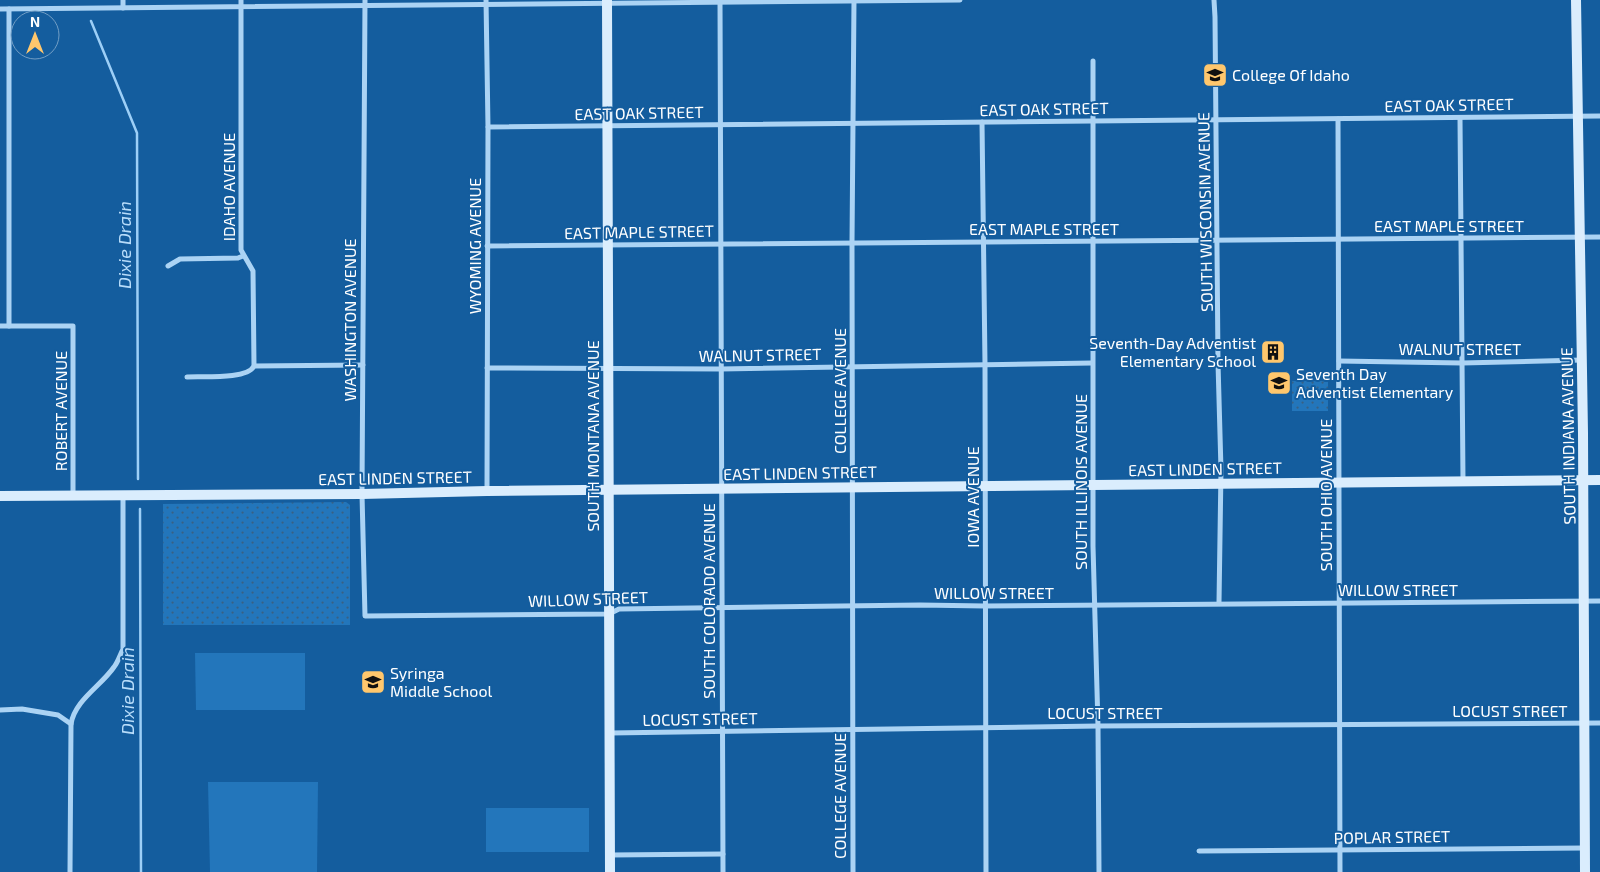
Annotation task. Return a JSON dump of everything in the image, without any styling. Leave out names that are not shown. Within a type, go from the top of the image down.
[{"type":"main road","name":"SOUTH INDIANA AVENUE","points":[[1576,0],[1582,360],[1585,872]]},
{"type":"main road","name":"SOUTH MONTANA AVENUE","points":[[607,2],[610,872]]},
{"type":"main road","name":"EAST LINDEN STREET","points":[[0,496],[362,494],[487,491],[1600,480]]},
{"type":"street","points":[[122,8],[123,0]]},
{"type":"street","name":"IDAHO AVENUE","points":[[241,0],[241,250],[253,271],[253,368]]},
{"type":"street","points":[[0,9],[241,7],[365,3],[960,0]]},
{"type":"street","name":"SOUTH WISCONSIN AVENUE","points":[[1214,0],[1221,484],[1219,603]]},
{"type":"street","name":"SOUTH COLORADO AVENUE","points":[[720,1],[723,872]]},
{"type":"street","name":"COLLEGE AVENUE","points":[[853,872],[852,124],[854,1]]},
{"type":"street","name":"WYOMING AVENUE","points":[[486,2],[488,127],[487,491]]},
{"type":"street","name":"WASHINGTON AVENUE","points":[[365,3],[362,494],[365,616],[388,616]]},
{"type":"street","points":[[0,326],[9,326],[9,9]]},
{"type":"street","name":"SOUTH ILLINOIS AVENUE","points":[[1093,61],[1092,363],[1099,872]]},
{"type":"street","name":"EAST OAK STREET","points":[[488,127],[1600,116]]},
{"type":"street","points":[[1460,118],[1463,481]]},
{"type":"street","name":"SOUTH OHIO AVENUE","points":[[1338,119],[1340,872]]},
{"type":"street","name":"IOWA AVENUE","points":[[982,122],[985,364],[986,872]]},
{"type":"street","name":"EAST MAPLE STREET","points":[[488,246],[1600,237]]},
{"type":"street","points":[[168,266],[180,259],[238,258],[243,256]]},
{"type":"street","name":"ROBERT AVENUE","points":[[9,326],[73,326],[74,495]]},
{"type":"street","name":"WALNUT STREET","points":[[1339,361],[1462,363],[1582,360]]},
{"type":"street","name":"WALNUT STREET","points":[[487,368],[721,369],[1092,363]]},
{"type":"street","points":[[187,377],[243,374],[253,368],[363,366]]},
{"type":"street","points":[[70,872],[72,715],[114,667],[123,649],[123,496]]},
{"type":"street","name":"WILLOW STREET","points":[[388,616],[609,614],[620,609],[920,605],[1600,601]]},
{"type":"street","points":[[0,710],[22,709],[58,714],[71,724]]},
{"type":"street","name":"LOCUST STREET","points":[[610,733],[986,727],[1600,723]]},
{"type":"street","name":"POPLAR STREET","points":[[1199,850],[1584,848]]},
{"type":"street","points":[[610,855],[723,854]]},
{"type":"shaded area","points":[[1292,381],[1328,381],[1328,411],[1292,411]]},
{"type":"shaded area","points":[[346,502],[350,505],[350,625],[163,625],[163,504]]},
{"type":"shaded area","points":[[195,653],[305,653],[305,710],[196,710]]},
{"type":"shaded area","points":[[208,782],[318,782],[317,872],[210,872]]},
{"type":"shaded area","points":[[486,808],[589,808],[589,852],[486,852]]},
{"type":"waterway","name":"Dixie Drain","points":[[91,21],[137,133],[138,479]]},
{"type":"waterway","name":"Dixie Drain","points":[[140,509],[141,872]]},
{"type":"place","name":"College Of Idaho","points":[[1215,75]]},
{"type":"place","name":"Seventh-Day Adventist Elementary School","points":[[1273,352]]},
{"type":"place","name":"Seventh Day Adventist Elementary","points":[[1279,383]]},
{"type":"place","name":"Syringa Middle School","points":[[373,682]]}]
